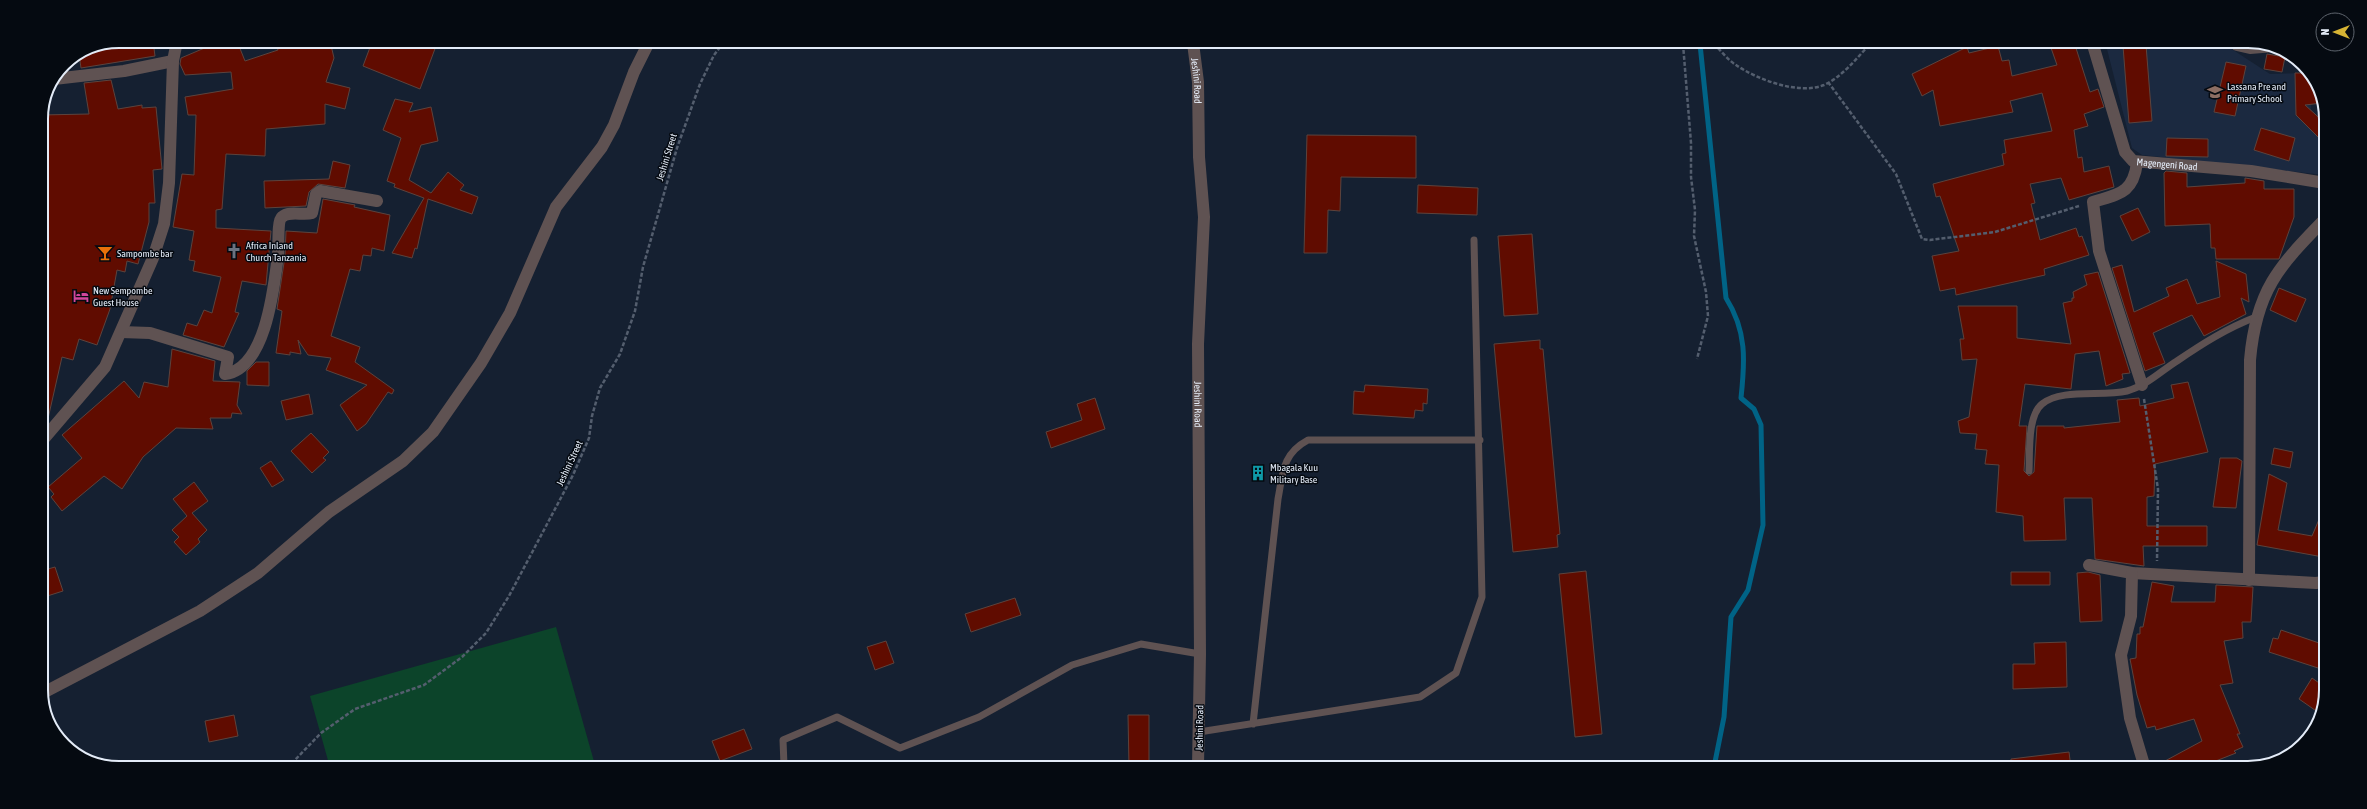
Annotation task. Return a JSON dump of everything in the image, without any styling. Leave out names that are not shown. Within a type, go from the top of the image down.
[{"type":"street","points":[[48,434],[104,367],[121,332],[152,258],[164,224],[169,184],[173,61],[176,48]]},
{"type":"street","points":[[48,690],[200,611],[258,573],[329,512],[404,461],[433,432],[481,363],[510,313],[556,207],[602,147],[614,125],[634,72],[647,48]]},
{"type":"street","name":"Jeshini Road","points":[[1194,48],[1198,82],[1199,157],[1204,217],[1198,344],[1200,654],[1198,761]]},
{"type":"street","name":"Magengeni Road","points":[[2094,48],[2125,152],[2133,162],[2251,171],[2319,182]]},
{"type":"street","points":[[61,78],[124,71],[173,61]]},
{"type":"street","points":[[2138,163],[2136,176],[2130,186],[2122,193],[2093,202],[2099,251],[2142,385]]},
{"type":"street","points":[[121,332],[150,333],[228,357],[225,374],[236,371],[254,352],[262,338],[278,255],[279,222],[282,217],[289,214],[312,213],[316,194],[320,190],[377,201]]},
{"type":"street","points":[[2249,580],[2250,360],[2252,330],[2271,281],[2319,226]]},
{"type":"street","points":[[2089,565],[2132,573],[2319,583]]},
{"type":"street","points":[[2132,573],[2131,616],[2121,655],[2130,718],[2143,761]]},
{"type":"lane","points":[[1199,732],[1420,697],[1456,674],[1482,597],[1480,440],[1474,240]]},
{"type":"lane","points":[[2029,471],[2030,430],[2035,413],[2041,405],[2052,398],[2068,395],[2102,395],[2128,390],[2142,385],[2212,338],[2256,317]]},
{"type":"lane","points":[[1253,724],[1278,499],[1285,464],[1294,447],[1308,440],[1480,440]]},
{"type":"lane","points":[[784,761],[783,740],[837,717],[900,748],[979,718],[1072,665],[1141,644],[1200,654]]},
{"type":"path","name":"Jeshini Street","points":[[294,761],[321,733],[356,709],[424,685],[462,657],[486,633],[509,596],[573,475],[589,438],[592,416],[600,388],[620,354],[635,311],[643,267],[677,148],[700,84],[714,55],[719,48]]},
{"type":"path","points":[[1683,48],[1691,143],[1691,177],[1695,210],[1694,236],[1706,292],[1708,316],[1697,359]]},
{"type":"path","points":[[1718,48],[1736,65],[1754,75],[1788,87],[1805,88],[1828,82],[1841,74],[1866,48]]},
{"type":"path","points":[[1828,82],[1896,174],[1922,239],[1930,240],[1995,232],[2093,202]]},
{"type":"path","points":[[2142,385],[2158,489],[2157,574]]},
{"type":"shaded area","name":"Lassana Pre and Primary School","points":[[2107,48],[2230,48],[2270,74],[2302,73],[2310,85],[2311,110],[2319,118],[2319,174],[2142,155],[2132,148]]},
{"type":"green space","points":[[556,627],[594,761],[328,761],[310,696]]},
{"type":"building","points":[[115,48],[154,48],[155,56],[81,68],[80,60],[101,50]]},
{"type":"building","points":[[205,48],[240,48],[245,61],[278,50],[277,48],[332,48],[334,58],[326,82],[350,88],[345,109],[325,104],[325,124],[266,129],[265,156],[226,154],[222,209],[216,210],[216,228],[271,231],[266,285],[242,281],[235,312],[239,313],[224,347],[183,335],[187,323],[197,326],[204,310],[212,313],[221,277],[193,271],[195,261],[189,260],[194,231],[173,227],[182,174],[194,175],[196,115],[188,115],[185,97],[233,89],[231,72],[185,75],[180,64],[181,58]]},
{"type":"building","points":[[370,48],[435,48],[420,89],[363,66]]},
{"type":"building","points":[[1965,48],[1967,48],[1969,53],[1990,48],[1999,48],[2002,61],[2009,60],[2012,76],[2057,65],[2051,48],[2076,48],[2090,92],[2098,89],[2104,107],[2084,114],[2088,126],[2074,130],[2078,158],[2082,157],[2084,172],[2109,166],[2114,187],[2069,200],[2061,178],[2030,184],[2035,203],[2031,204],[2040,240],[2076,228],[2079,237],[2082,236],[2089,255],[2044,269],[2045,275],[1956,295],[1955,288],[1940,291],[1932,256],[1959,251],[1940,196],[1936,197],[1933,184],[2004,165],[2002,154],[2006,153],[2004,140],[2052,131],[2042,93],[2010,101],[2013,112],[1940,126],[1933,90],[1922,96],[1912,74]]},
{"type":"building","points":[[2123,48],[2146,48],[2152,121],[2129,123]]},
{"type":"building","points":[[2267,54],[2281,56],[2285,59],[2282,72],[2264,69]]},
{"type":"building","points":[[2226,62],[2246,66],[2235,116],[2214,112]]},
{"type":"building","points":[[2295,73],[2301,73],[2312,88],[2318,104],[2305,105],[2319,118],[2319,138],[2296,115]]},
{"type":"building","points":[[111,80],[118,109],[142,105],[142,108],[156,107],[162,169],[153,170],[155,203],[149,203],[149,222],[138,264],[127,261],[125,272],[117,270],[110,309],[97,345],[79,339],[73,360],[62,357],[48,419],[48,115],[89,114],[84,83]]},
{"type":"building","points":[[395,99],[413,103],[409,112],[431,107],[438,141],[421,145],[409,180],[431,193],[448,172],[464,185],[460,190],[478,197],[472,214],[428,199],[417,249],[415,248],[412,258],[392,253],[424,198],[394,187],[395,184],[387,181],[401,138],[383,130]]},
{"type":"building","points":[[2261,128],[2295,138],[2289,161],[2254,150]]},
{"type":"building","points":[[1307,135],[1416,136],[1416,178],[1341,177],[1340,211],[1328,210],[1327,253],[1304,253]]},
{"type":"building","points":[[2167,138],[2208,139],[2208,157],[2166,156]]},
{"type":"building","points":[[333,161],[350,165],[345,188],[318,184],[309,192],[306,206],[265,208],[264,181],[329,179]]},
{"type":"building","points":[[2166,171],[2187,173],[2187,187],[2245,183],[2245,178],[2264,181],[2264,189],[2294,189],[2294,217],[2279,259],[2216,259],[2215,248],[2211,248],[2210,224],[2165,226],[2164,173]]},
{"type":"building","points":[[1418,185],[1478,188],[1477,215],[1417,213]]},
{"type":"building","points":[[323,199],[355,205],[354,207],[390,215],[384,251],[372,248],[371,256],[363,255],[360,271],[350,269],[331,336],[360,347],[355,362],[394,390],[392,394],[388,392],[366,424],[357,431],[340,405],[367,385],[326,370],[331,358],[308,355],[298,340],[301,354],[290,352],[290,355],[276,353],[282,311],[277,309],[285,256],[286,231],[317,233]]},
{"type":"building","points":[[2138,208],[2150,232],[2132,241],[2120,216]]},
{"type":"building","points":[[1532,234],[1538,314],[1504,316],[1498,236]]},
{"type":"building","points":[[2216,261],[2246,274],[2249,302],[2241,298],[2246,314],[2204,336],[2192,315],[2153,333],[2165,363],[2145,371],[2112,268],[2122,265],[2134,312],[2169,296],[2166,288],[2187,279],[2197,304],[2220,297]]},
{"type":"building","points":[[2098,272],[2130,373],[2122,374],[2123,379],[2106,386],[2099,351],[2075,354],[2071,389],[2025,384],[2019,426],[2027,426],[2024,471],[2029,476],[2034,472],[2037,426],[2064,426],[2064,428],[2120,422],[2117,400],[2139,398],[2140,406],[2174,398],[2171,385],[2188,382],[2208,452],[2155,464],[2154,496],[2147,497],[2147,526],[2207,526],[2207,546],[2143,546],[2144,566],[2095,559],[2092,498],[2064,498],[2066,540],[2024,541],[2023,516],[1996,512],[1999,465],[1985,464],[1987,450],[1975,449],[1977,434],[1960,433],[1958,421],[1969,417],[1977,359],[1962,360],[1960,339],[1964,339],[1958,306],[2017,306],[2017,338],[2071,344],[2063,303],[2072,301],[2072,298],[2074,298],[2073,292],[2087,285],[2084,275]]},
{"type":"building","points":[[2279,288],[2306,299],[2296,322],[2270,310]]},
{"type":"building","points":[[1540,340],[1540,349],[1543,349],[1560,534],[1557,535],[1558,547],[1513,552],[1494,344]]},
{"type":"building","points":[[172,349],[215,361],[213,381],[240,382],[237,405],[242,414],[232,413],[231,418],[210,418],[213,429],[176,428],[143,457],[122,489],[104,476],[62,511],[51,497],[54,494],[48,487],[82,458],[62,435],[124,381],[139,398],[144,382],[168,387]]},
{"type":"building","points":[[256,362],[269,362],[269,386],[247,385],[247,371]]},
{"type":"building","points":[[1365,385],[1428,389],[1427,404],[1423,403],[1423,411],[1415,410],[1414,418],[1353,414],[1354,391],[1364,392]]},
{"type":"building","points":[[309,394],[313,414],[286,420],[281,401]]},
{"type":"building","points":[[1095,398],[1105,429],[1051,448],[1046,432],[1082,420],[1077,404]]},
{"type":"building","points":[[311,433],[329,452],[323,458],[326,460],[312,473],[291,451]]},
{"type":"building","points":[[2274,448],[2293,452],[2290,468],[2271,464]]},
{"type":"building","points":[[2220,458],[2237,458],[2242,461],[2236,508],[2213,507]]},
{"type":"building","points":[[271,461],[284,480],[272,487],[260,468]]},
{"type":"building","points":[[2269,474],[2287,483],[2278,530],[2312,536],[2319,519],[2319,556],[2257,545]]},
{"type":"building","points":[[194,482],[208,501],[192,513],[207,530],[198,539],[200,542],[186,555],[174,542],[179,537],[172,530],[187,516],[173,499]]},
{"type":"building","points":[[55,567],[63,591],[48,596],[48,569]]},
{"type":"building","points":[[1586,571],[1602,734],[1575,737],[1559,574]]},
{"type":"building","points":[[2011,572],[2050,572],[2050,585],[2011,585]]},
{"type":"building","points":[[2088,572],[2100,575],[2102,621],[2080,622],[2077,573]]},
{"type":"building","points":[[2152,582],[2174,586],[2171,602],[2215,602],[2216,585],[2253,587],[2251,622],[2242,622],[2243,638],[2224,641],[2233,683],[2220,685],[2240,734],[2237,734],[2243,747],[2234,751],[2236,753],[2216,761],[2165,761],[2202,741],[2194,719],[2156,730],[2155,726],[2147,728],[2137,695],[2130,659],[2136,658],[2137,634],[2140,634],[2140,627],[2143,627]]},
{"type":"building","points":[[1015,598],[1021,615],[971,632],[965,614]]},
{"type":"building","points":[[2281,630],[2319,643],[2318,668],[2269,652],[2273,638],[2278,639]]},
{"type":"building","points":[[886,641],[894,663],[875,670],[867,647]]},
{"type":"building","points":[[2066,642],[2067,687],[2013,689],[2013,664],[2035,664],[2034,643]]},
{"type":"building","points":[[2312,678],[2319,683],[2316,711],[2299,699]]},
{"type":"building","points":[[234,715],[238,736],[209,742],[205,721]]},
{"type":"building","points":[[1128,715],[1149,715],[1149,761],[1129,761]]},
{"type":"building","points":[[744,729],[752,749],[720,761],[712,741]]},
{"type":"building","points":[[2069,752],[2070,761],[2011,761],[2011,759]]},
{"type":"waterway","points":[[1700,48],[1726,298],[1738,322],[1743,346],[1744,359],[1741,398],[1754,409],[1761,425],[1763,525],[1748,590],[1731,617],[1724,717],[1715,761]]},
{"type":"place","name":"Lassana Pre and Primary School","points":[[2215,92]]},
{"type":"place","name":"Africa Inland Church Tanzania","points":[[234,251]]},
{"type":"place","name":"Sampombe bar","points":[[105,253]]},
{"type":"place","name":"New Sempombe Guest House","points":[[81,296]]},
{"type":"place","name":"Mbagala Kuu Military Base","points":[[1258,473]]}]
